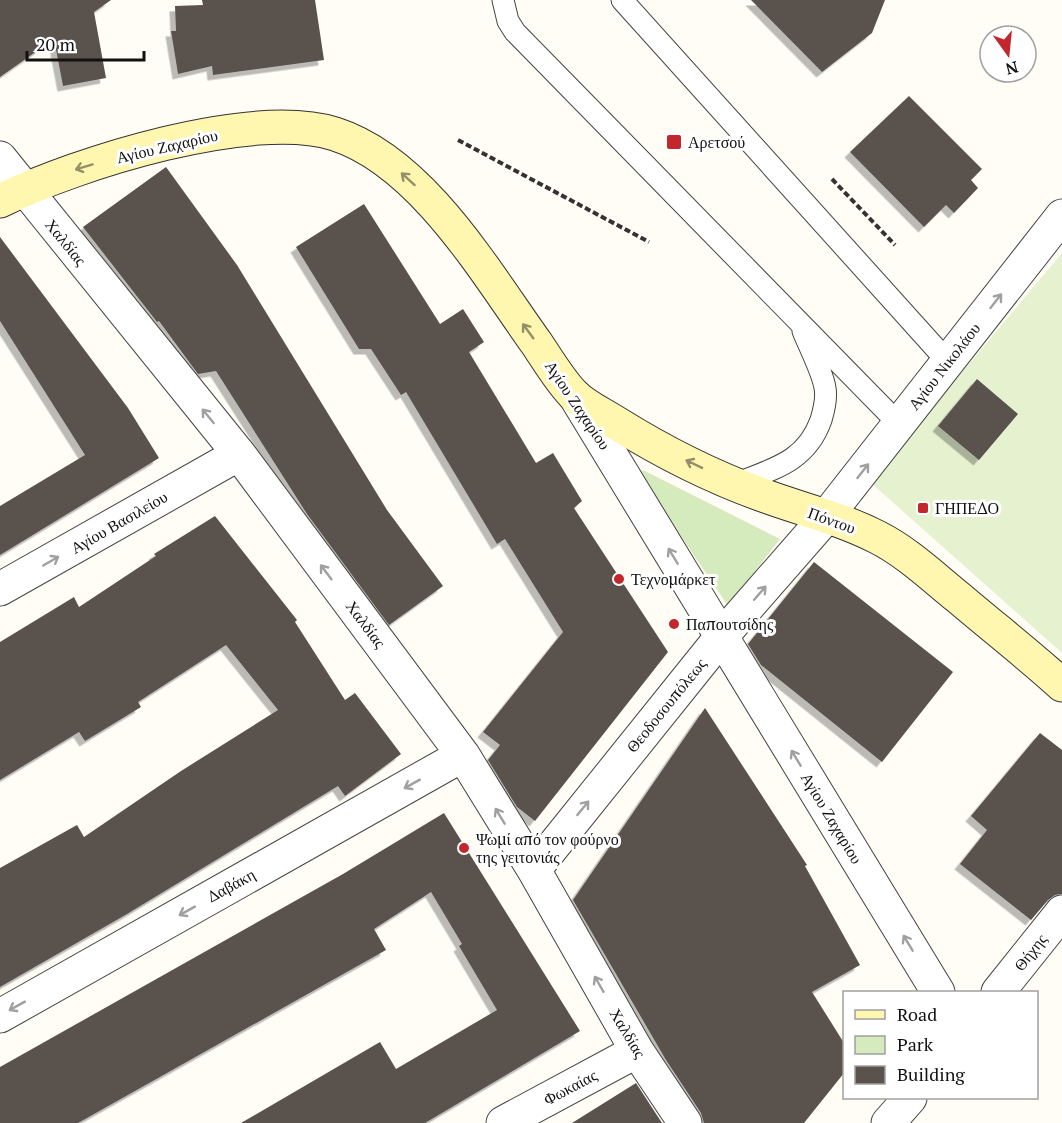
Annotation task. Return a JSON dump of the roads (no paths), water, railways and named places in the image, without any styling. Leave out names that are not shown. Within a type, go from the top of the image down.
[{"type":"main road","name":"Αγίου Ζαχαρίου","points":[[12,195],[75,170],[214,134],[266,127],[292,127],[315,129],[336,135],[374,153],[406,176],[434,204],[575,396]]},
{"type":"main road","name":"Πόντου","points":[[575,396],[640,438],[735,484],[878,537],[921,567],[1062,686]]},
{"type":"street","name":"Χαλδίας","points":[[0,158],[12,195],[239,454],[463,755],[534,870],[637,1051],[685,1123]]},
{"type":"street","name":"Αγίου Νικολάου","points":[[826,517],[1062,216]]},
{"type":"street","name":"Αγίου Ζαχαρίου","points":[[575,396],[937,991]]},
{"type":"street","name":"Αγίου Βασιλείου","points":[[0,590],[239,454]]},
{"type":"street","name":"Θεοδοσουπόλεως","points":[[534,870],[722,636],[826,517]]},
{"type":"street","name":"Δαβάκη","points":[[0,1016],[463,755]]},
{"type":"street","name":"Θήχης","points":[[1000,991],[1062,912]]},
{"type":"street","name":"Φωκαίας","points":[[502,1123],[637,1051]]},
{"type":"street","points":[[888,1123],[909,1099]]},
{"type":"lane","points":[[503,0],[508,21],[515,32],[899,424]]},
{"type":"lane","points":[[622,0],[948,362]]},
{"type":"lane","points":[[735,484],[799,455],[815,436],[825,409],[825,387],[798,320]]},
{"type":"place","name":"Αρετσού","points":[[674,142]]},
{"type":"place","name":"ΓΗΠΕΔΟ","points":[[923,508]]},
{"type":"place","name":"Τεχνομάρκετ","points":[[619,579]]},
{"type":"place","name":"Παπουτσίδης","points":[[674,624]]},
{"type":"place","name":"Ψωμί από τον φούρνο της γειτονιάς","points":[[464,848]]}]
